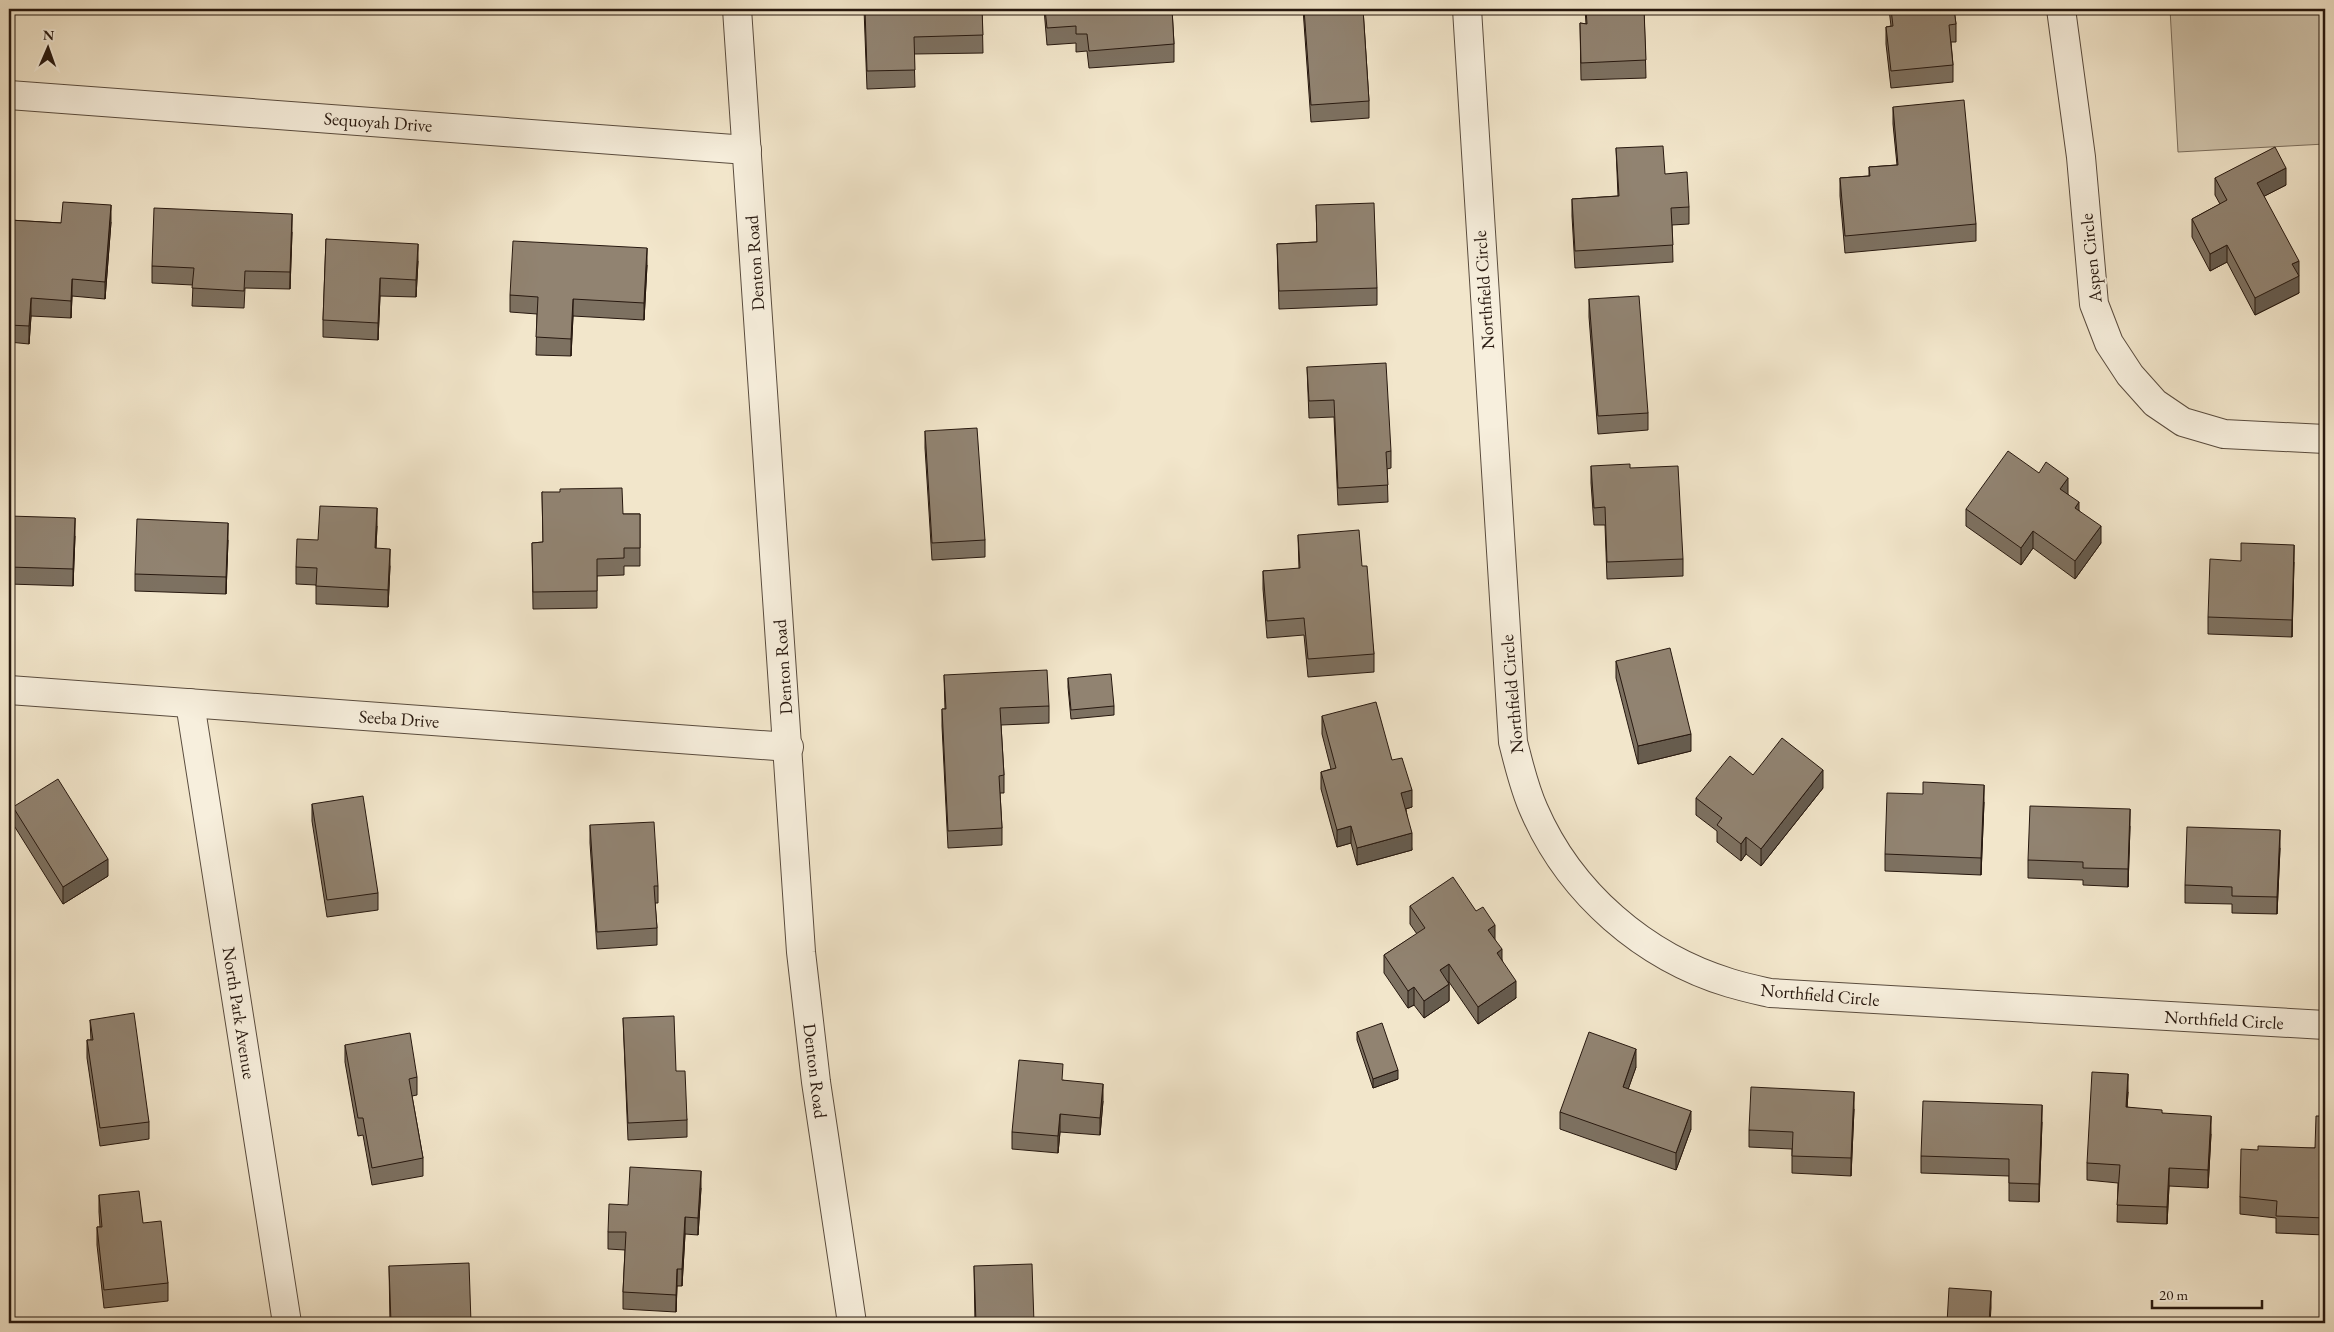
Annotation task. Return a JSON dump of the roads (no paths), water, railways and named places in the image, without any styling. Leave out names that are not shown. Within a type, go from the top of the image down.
[{"type":"street","name":"Denton Road","points":[[737,9],[789,747],[802,962],[816,1082],[852,1323]]},
{"type":"street","name":"Northfield Circle","points":[[1467,9],[1513,742],[1534,810],[1550,843],[1570,873],[1620,925],[1640,940],[1690,969],[1730,984],[1770,993],[2325,1025]]},
{"type":"street","name":"Aspen Circle","points":[[2061,9],[2081,157],[2094,304],[2109,343],[2130,375],[2155,403],[2183,422],[2224,434],[2325,439]]},
{"type":"street","name":"Sequoyah Drive","points":[[9,95],[747,150]]},
{"type":"street","name":"Seeba Drive","points":[[9,690],[789,747]]},
{"type":"street","name":"North Park Avenue","points":[[190,703],[288,1323]]}]
